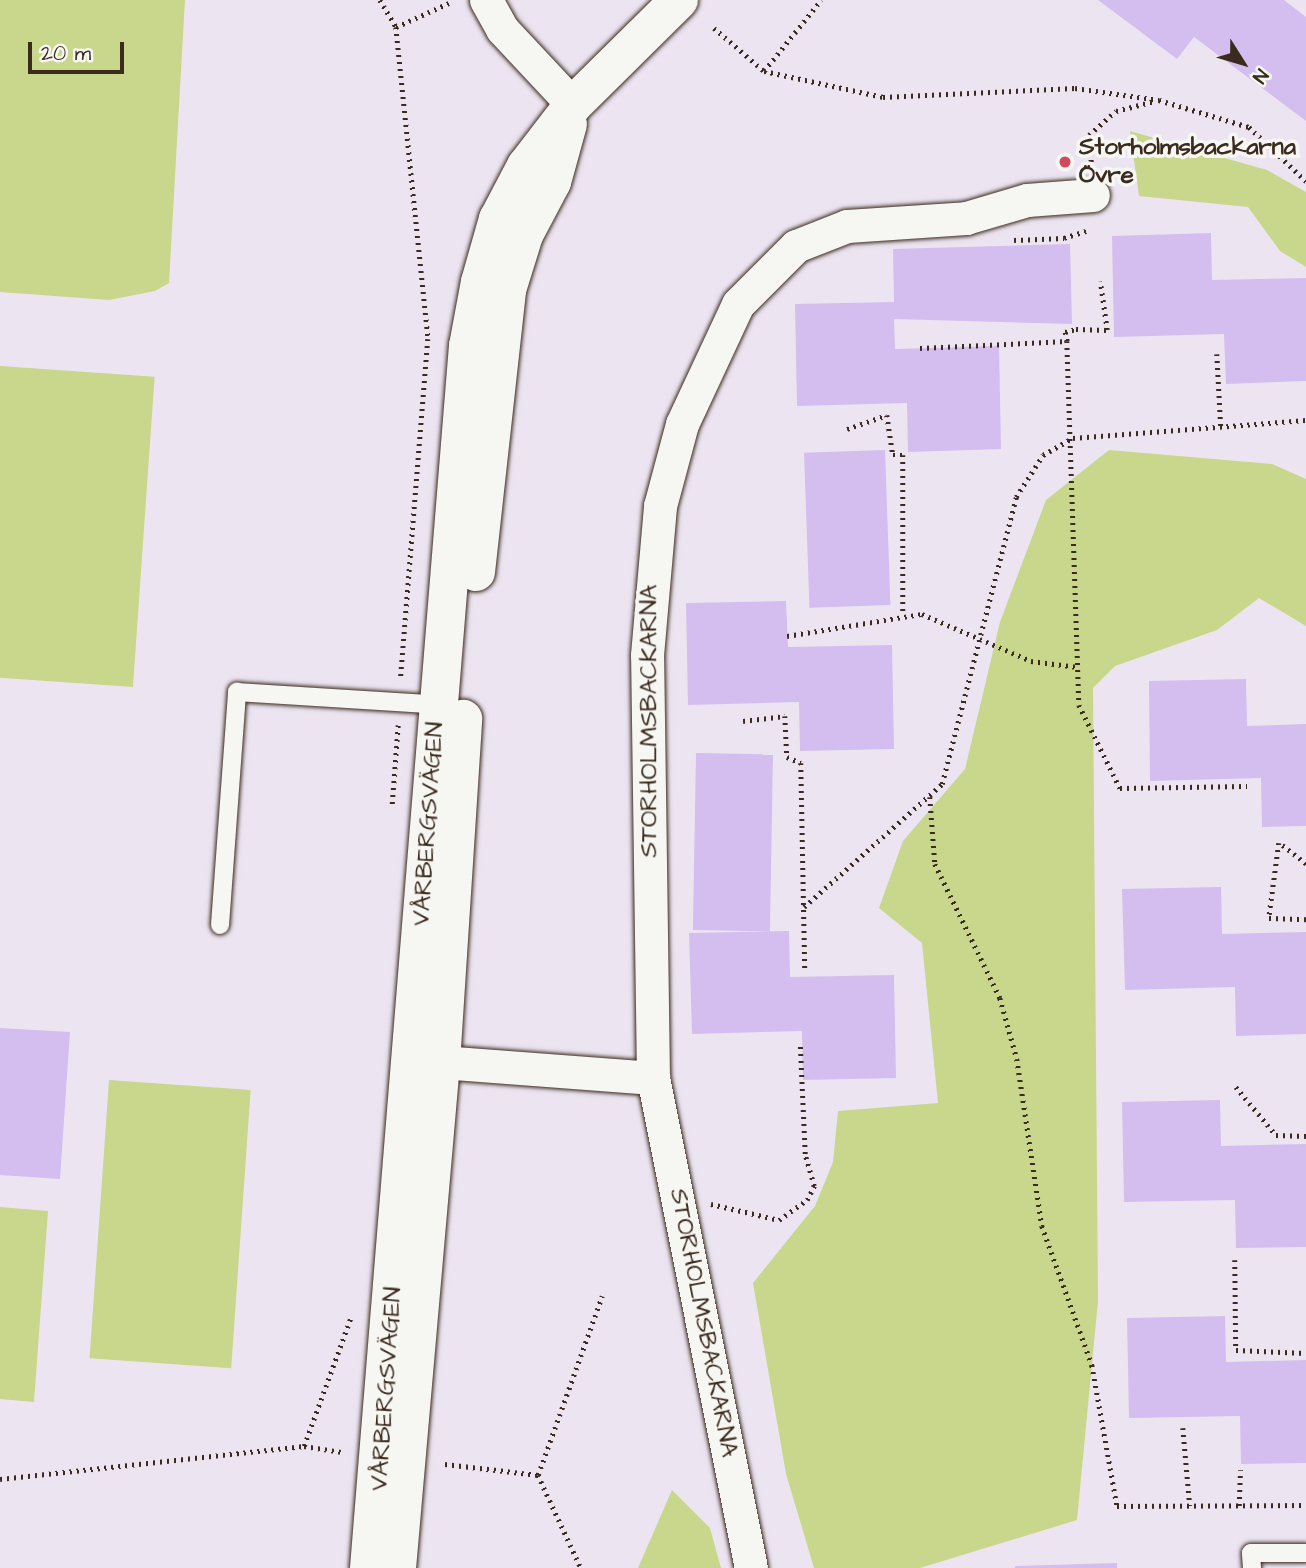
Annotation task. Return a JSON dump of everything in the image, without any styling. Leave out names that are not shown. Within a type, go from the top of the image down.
[{"type":"street","points":[[486,0],[502,29],[573,105]]},
{"type":"street","name":"VÅRBERGSVÄGEN","points":[[397,1568],[426,1062],[451,706],[468,346],[480,282],[498,219],[526,166],[573,105],[679,0]]},
{"type":"street","name":"STORHOLMSBACKARNA","points":[[751,1568],[653,1078],[649,580],[682,424],[738,304],[796,246],[847,226],[966,218],[1027,200],[1093,195]]},
{"type":"street","points":[[426,1062],[653,1078]]},
{"type":"street","name":"VÅRBERGSVÄGEN","points":[[369,1568],[426,1062]]},
{"type":"lane","points":[[220,925],[237,692],[451,706]]},
{"type":"lane","points":[[1252,1568],[1251,1553],[1306,1553]]},
{"type":"path","points":[[380,0],[396,27],[428,339],[392,812]]},
{"type":"path","points":[[764,71],[821,0]]},
{"type":"path","points":[[396,27],[449,3]]},
{"type":"path","points":[[713,28],[764,71],[883,97],[1075,88],[1159,100],[1249,127],[1306,181]]},
{"type":"path","points":[[1093,195],[1089,135],[1116,111],[1159,100]]},
{"type":"path","points":[[1010,240],[1064,238],[1095,227]]},
{"type":"path","points":[[1100,281],[1107,330],[1076,329],[1065,332],[1073,438],[1079,705],[1121,788],[1247,786]]},
{"type":"path","points":[[920,348],[1066,341]]},
{"type":"path","points":[[1217,354],[1221,427]]},
{"type":"path","points":[[847,429],[887,415],[892,455],[903,455],[903,615]]},
{"type":"path","points":[[804,907],[942,784],[1016,498],[1043,455],[1073,438],[1306,420]]},
{"type":"path","points":[[787,636],[922,614],[977,641],[1031,661],[1078,667]]},
{"type":"path","points":[[743,720],[785,716],[787,757],[801,763],[805,970]]},
{"type":"path","points":[[930,797],[936,864],[1000,998],[1017,1059],[1042,1226],[1092,1364],[1117,1506],[1306,1506]]},
{"type":"path","points":[[1306,864],[1279,844],[1269,918],[1306,919]]},
{"type":"path","points":[[703,1191],[705,1205],[722,1202],[779,1220],[807,1200],[814,1186],[805,1154],[800,1043]]},
{"type":"path","points":[[1236,1087],[1276,1135],[1306,1136]]},
{"type":"path","points":[[1235,1260],[1236,1349],[1306,1353]]},
{"type":"path","points":[[581,1568],[538,1475],[602,1296]]},
{"type":"path","points":[[304,1446],[355,1308]]},
{"type":"path","points":[[1183,1428],[1190,1506]]},
{"type":"path","points":[[0,1479],[304,1446],[357,1454]]},
{"type":"path","points":[[445,1464],[538,1475]]},
{"type":"path","points":[[1239,1506],[1240,1470]]},
{"type":"green space","points":[[0,0],[185,0],[169,283],[155,291],[109,300],[0,292]]},
{"type":"green space","points":[[1130,131],[1267,170],[1306,192],[1306,267],[1280,251],[1248,207],[1139,196]]},
{"type":"green space","points":[[0,366],[155,377],[133,687],[0,678]]},
{"type":"green space","points":[[1109,450],[1272,464],[1306,479],[1306,626],[1259,598],[1217,630],[1115,666],[1093,688],[1098,1301],[1077,1520],[920,1568],[814,1568],[786,1474],[753,1283],[815,1206],[833,1162],[838,1111],[938,1103],[922,943],[879,908],[903,841],[965,769],[1000,622],[1046,500]]},
{"type":"green space","points":[[109,1080],[251,1090],[231,1368],[90,1358]]},
{"type":"green space","points":[[0,1207],[48,1211],[34,1402],[0,1399]]},
{"type":"green space","points":[[672,1490],[710,1528],[721,1568],[638,1568]]},
{"type":"building","points":[[1098,0],[1284,0],[1306,17],[1306,121],[1194,37],[1177,59]]},
{"type":"building","points":[[1211,233],[1212,280],[1306,278],[1306,381],[1226,384],[1224,334],[1114,337],[1112,236]]},
{"type":"building","points":[[1070,244],[1072,324],[894,319],[895,349],[999,346],[1001,449],[908,452],[907,403],[797,406],[795,304],[894,302],[893,249]]},
{"type":"building","points":[[885,450],[890,605],[809,608],[804,453]]},
{"type":"building","points":[[786,601],[788,647],[892,645],[894,749],[800,751],[799,702],[688,705],[686,603]]},
{"type":"building","points":[[1246,679],[1247,726],[1306,724],[1306,826],[1262,827],[1261,778],[1150,781],[1149,681]]},
{"type":"building","points":[[696,753],[773,754],[770,931],[693,930]]},
{"type":"building","points":[[1221,887],[1222,934],[1306,932],[1306,1034],[1236,1036],[1235,987],[1125,990],[1122,889]]},
{"type":"building","points":[[789,931],[790,977],[894,975],[896,1078],[803,1080],[802,1031],[692,1034],[689,933]]},
{"type":"building","points":[[0,1028],[70,1032],[60,1179],[0,1175]]},
{"type":"building","points":[[1220,1100],[1221,1146],[1306,1144],[1306,1247],[1236,1248],[1235,1200],[1124,1202],[1122,1102]]},
{"type":"building","points":[[1225,1316],[1226,1362],[1306,1360],[1306,1463],[1241,1464],[1240,1416],[1129,1418],[1127,1318]]},
{"type":"building","points":[[1117,1563],[1117,1568],[1015,1568],[1015,1566]]},
{"type":"place","name":"Storholmsbackarna Övre","points":[[1065,162]]}]
